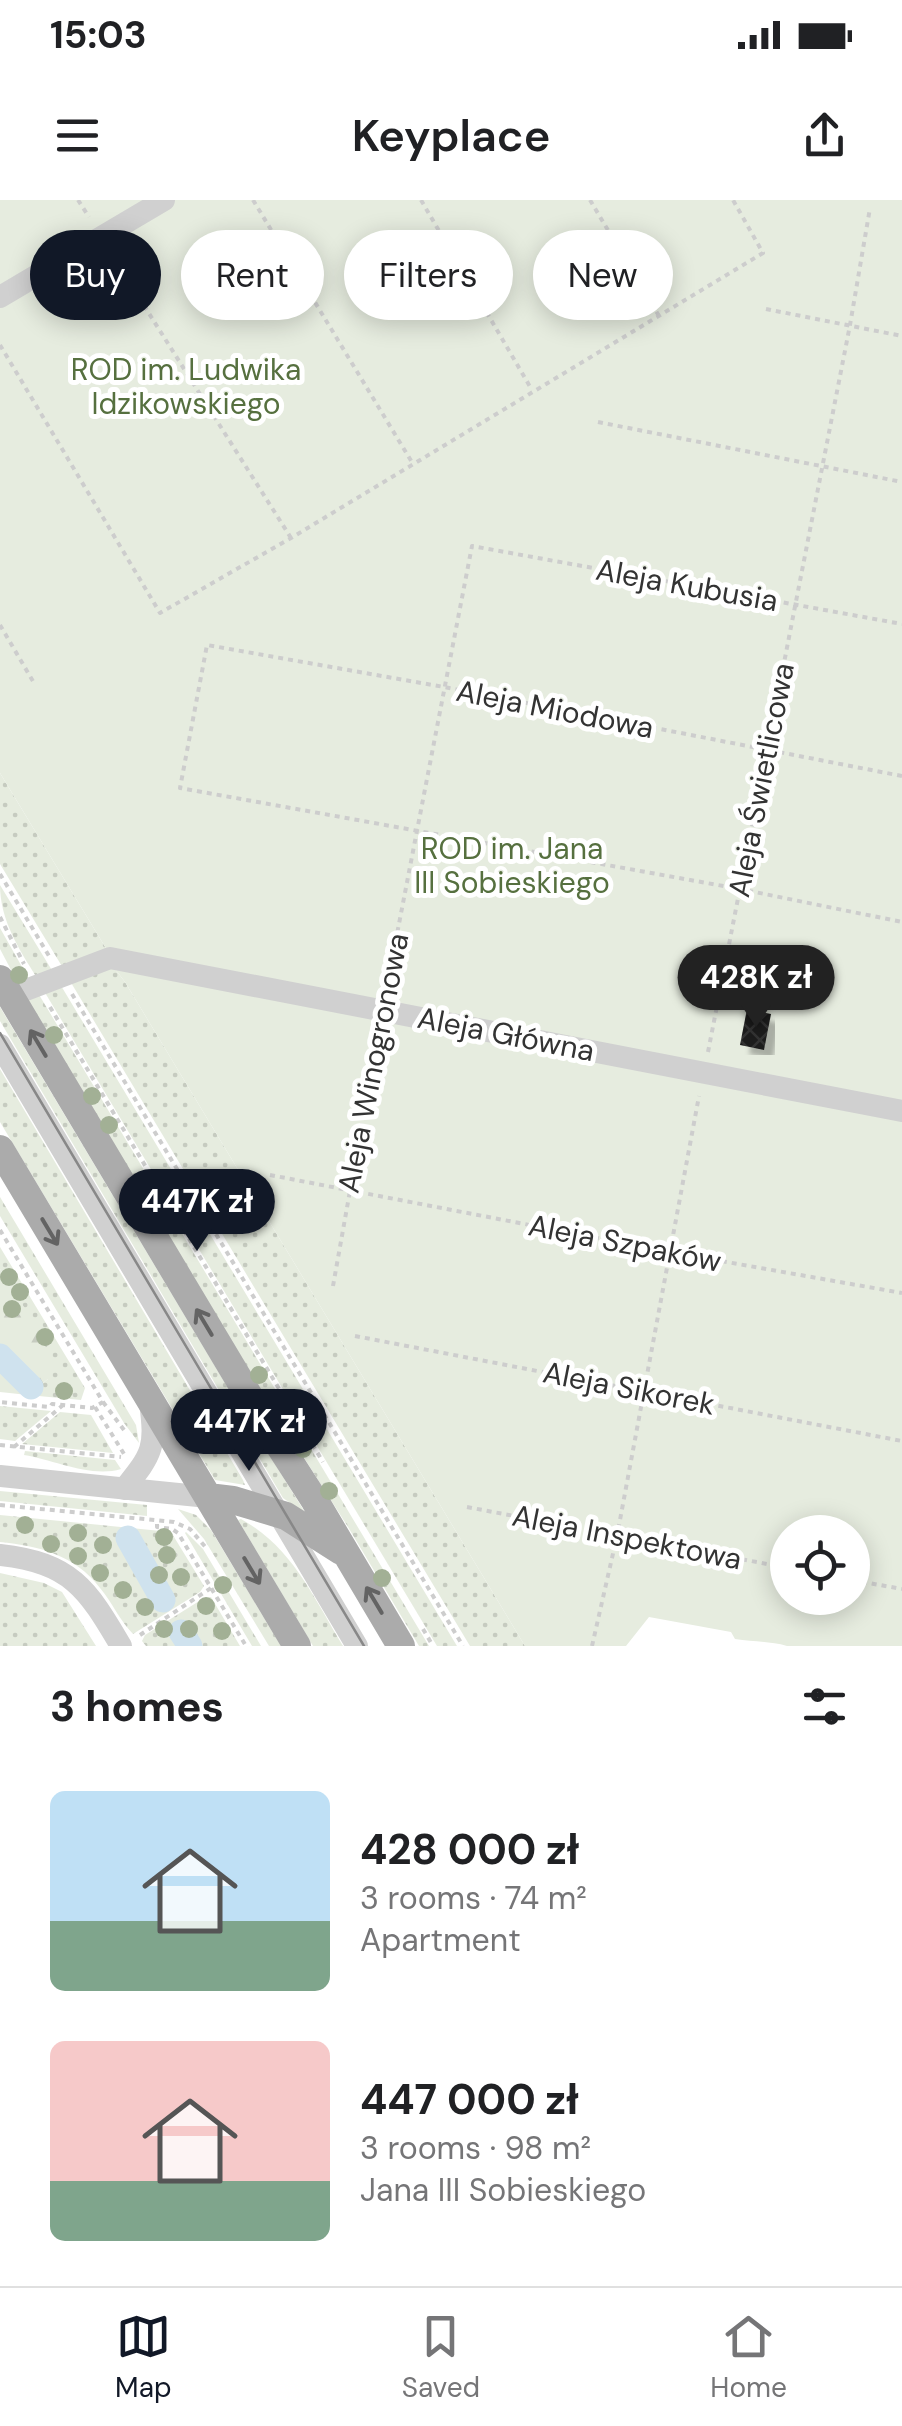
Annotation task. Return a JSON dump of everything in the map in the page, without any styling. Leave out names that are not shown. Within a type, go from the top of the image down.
[{"type":"main road","points":[[5,988],[268,1428],[347,1554],[412,1638]]},
{"type":"main road","points":[[0,1149],[297,1646]]},
{"type":"main road","points":[[208,1496],[277,1512],[347,1554]]},
{"type":"street","points":[[113,230],[164,200]]},
{"type":"street","points":[[0,297],[30,279]]},
{"type":"street","name":"Aleja Główna","points":[[61,976],[110,958],[902,1111]]},
{"type":"street","points":[[5,988],[37,986],[61,976]]},
{"type":"street","points":[[0,1045],[357,1646]]},
{"type":"street","points":[[124,1488],[152,1450],[150,1398]]},
{"type":"street","points":[[0,1476],[208,1496]]},
{"type":"street","points":[[0,1555],[39,1562],[67,1574],[128,1643]]},
{"type":"path","points":[[78,200],[97,230]]},
{"type":"path","points":[[253,200],[413,464]]},
{"type":"path","points":[[421,200],[533,392]]},
{"type":"path","points":[[590,200],[608,230]]},
{"type":"path","points":[[673,308],[764,253],[732,200]]},
{"type":"path","name":"Aleja Świetlicowa","points":[[592,1646],[617,1536],[870,208]]},
{"type":"path","points":[[766,309],[902,336]]},
{"type":"path","points":[[153,320],[291,538]]},
{"type":"path","points":[[0,345],[160,614],[652,320]]},
{"type":"path","points":[[598,422],[902,482]]},
{"type":"path","name":"Aleja Kubusia","points":[[472,546],[902,624]]},
{"type":"path","name":"Aleja Winogronowa","points":[[333,1286],[472,546]]},
{"type":"path","points":[[0,625],[34,683]]},
{"type":"path","name":"Aleja Miodowa","points":[[417,832],[180,788],[208,644],[902,776]]},
{"type":"path","points":[[417,832],[902,922]]},
{"type":"path","points":[[0,874],[463,1646]]},
{"type":"path","points":[[0,917],[37,986],[324,1464]]},
{"type":"path","name":"Aleja Szpaków","points":[[270,1175],[902,1293]]},
{"type":"path","points":[[0,1230],[103,1402],[130,1438]]},
{"type":"path","name":"Aleja Sikorek","points":[[355,1336],[902,1442]]},
{"type":"path","points":[[0,1402],[50,1408],[52,1404],[95,1407],[103,1402]]},
{"type":"path","points":[[14,1447],[63,1405]]},
{"type":"path","points":[[0,1445],[125,1457],[95,1407]]},
{"type":"path","points":[[0,1505],[180,1523],[199,1538],[216,1564]]},
{"type":"path","name":"Aleja Inspektowa","points":[[467,1507],[770,1565]]},
{"type":"path","points":[[157,1524],[156,1527],[172,1528],[178,1533],[246,1646]]},
{"type":"path","points":[[870,1583],[902,1589]]},
{"type":"path","points":[[128,1643],[211,1588]]},
{"type":"path","points":[[412,1638],[433,1646]]},
{"type":"green space","name":"ROD im. Jana III Sobieskiego","points":[[0,200],[902,200],[902,1646],[787,1646],[735,1639],[731,1632],[649,1617],[626,1646],[525,1646],[112,965],[107,950],[0,773]]},
{"type":"green space","points":[[0,773],[107,950],[63,968],[0,864]]},
{"type":"green space","points":[[0,885],[53,972],[37,978],[30,967],[7,922]]},
{"type":"green space","points":[[0,928],[30,981],[18,983],[0,949]]},
{"type":"green space","points":[[112,965],[525,1646],[470,1646],[70,981]]},
{"type":"green space","points":[[60,984],[457,1646],[437,1646],[44,991]]},
{"type":"green space","points":[[38,993],[429,1646],[419,1646],[28,1002]]},
{"type":"green space","points":[[0,1007],[306,1514],[283,1498],[0,1021]]},
{"type":"green space","points":[[0,1069],[245,1485],[215,1480],[0,1122]]},
{"type":"green space","points":[[0,1197],[136,1425],[139,1443],[0,1216]]},
{"type":"green space","points":[[0,1247],[85,1388],[81,1400],[28,1395],[48,1379],[36,1330],[0,1269]]},
{"type":"green space","points":[[0,1269],[37,1329],[54,1368],[48,1379],[28,1395],[0,1392]]},
{"type":"green space","points":[[0,1406],[51,1411],[15,1441],[0,1439]]},
{"type":"green space","points":[[60,1412],[91,1415],[113,1453],[22,1444]]},
{"type":"green space","points":[[25,1451],[115,1460],[121,1469],[85,1470],[24,1455]]},
{"type":"green space","points":[[0,1491],[147,1505],[147,1516],[0,1501]]},
{"type":"green space","points":[[178,1509],[196,1515],[211,1530],[281,1646],[269,1646],[204,1539]]},
{"type":"green space","points":[[0,1515],[171,1532],[204,1586],[133,1634],[100,1588],[79,1567],[55,1554],[0,1542]]},
{"type":"green space","points":[[238,1520],[288,1559],[343,1646],[313,1646]]},
{"type":"green space","points":[[186,1532],[203,1549],[261,1646],[252,1646]]},
{"type":"green space","points":[[0,1573],[44,1583],[62,1592],[96,1646],[0,1646]]},
{"type":"green space","points":[[211,1597],[240,1646],[146,1646],[142,1641],[145,1635]]},
{"type":"building","points":[[747,1009],[771,1014],[764,1050],[740,1045]]},
{"type":"waterway","points":[[0,1356],[31,1387]]},
{"type":"waterway","points":[[128,1538],[163,1600]]},
{"type":"waterway","points":[[181,1632],[190,1646]]},
{"type":"tram line","points":[[0,1033],[364,1646]]},
{"type":"park label","name":"ROD im. Ludwika Idzikowskiego","points":[[186,386]]}]
